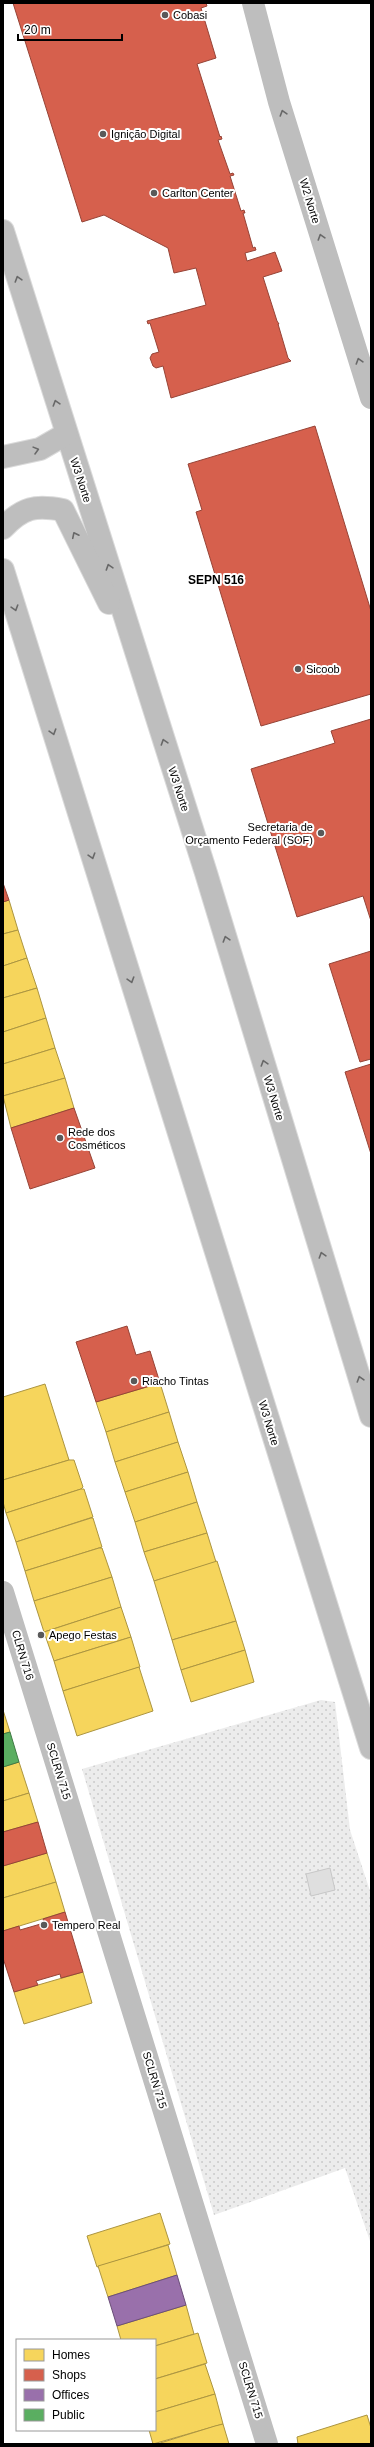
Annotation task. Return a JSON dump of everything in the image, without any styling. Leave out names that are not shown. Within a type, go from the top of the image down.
[{"type":"main road","name":"W2 Norte","points":[[253,3],[279,102],[371,398]]},
{"type":"main road","name":"W3 Norte","points":[[3,231],[142,671],[371,1416]]},
{"type":"main road","points":[[3,457],[40,449],[66,434]]},
{"type":"main road","points":[[3,528],[16,514],[39,506],[63,510],[142,671]]},
{"type":"main road","name":"W3 Norte","points":[[3,570],[371,1748]]},
{"type":"main road","name":"CLRN 716","points":[[3,1592],[42,1717]]},
{"type":"main road","name":"SCLRN 715","points":[[42,1717],[267,2444]]},
{"type":"shaded area","points":[[321,1700],[335,1702],[350,1830],[371,1894],[371,2244],[345,2168],[214,2215],[82,1769]]},
{"type":"building: Homes","points":[[9,900],[18,930],[3,934],[3,902]]},
{"type":"building: Homes","points":[[18,930],[27,958],[3,966],[3,934]]},
{"type":"building: Homes","points":[[27,958],[37,988],[3,998],[3,966]]},
{"type":"building: Homes","points":[[37,988],[46,1018],[3,1032],[3,998]]},
{"type":"building: Homes","points":[[46,1018],[55,1048],[3,1064],[3,1032]]},
{"type":"building: Homes","points":[[55,1048],[65,1078],[3,1096],[3,1064]]},
{"type":"building: Homes","points":[[65,1078],[74,1108],[11,1128],[3,1096]]},
{"type":"building: Homes","points":[[160,1383],[169,1412],[106,1432],[96,1402]]},
{"type":"building: Homes","points":[[45,1384],[69,1460],[3,1480],[3,1397]]},
{"type":"building: Homes","points":[[169,1412],[178,1442],[115,1462],[106,1432]]},
{"type":"building: Homes","points":[[178,1442],[188,1472],[125,1492],[115,1462]]},
{"type":"building: Homes","points":[[69,1460],[74,1460],[83,1487],[81,1489],[6,1513],[3,1502],[3,1480]]},
{"type":"building: Homes","points":[[188,1472],[197,1502],[135,1522],[125,1492]]},
{"type":"building: Homes","points":[[84,1489],[93,1517],[16,1542],[6,1513]]},
{"type":"building: Homes","points":[[197,1502],[207,1533],[144,1552],[135,1522]]},
{"type":"building: Homes","points":[[93,1518],[102,1547],[25,1571],[16,1542]]},
{"type":"building: Homes","points":[[207,1533],[216,1562],[154,1581],[144,1552]]},
{"type":"building: Homes","points":[[102,1548],[112,1577],[34,1601],[25,1571]]},
{"type":"building: Homes","points":[[217,1561],[236,1621],[172,1640],[154,1581]]},
{"type":"building: Homes","points":[[112,1577],[121,1607],[44,1632],[34,1601]]},
{"type":"building: Homes","points":[[121,1607],[131,1637],[54,1661],[44,1632]]},
{"type":"building: Homes","points":[[236,1621],[245,1650],[181,1670],[172,1640]]},
{"type":"building: Homes","points":[[131,1637],[140,1667],[63,1691],[54,1661]]},
{"type":"building: Homes","points":[[245,1650],[254,1682],[191,1702],[181,1670]]},
{"type":"building: Homes","points":[[139,1667],[153,1711],[77,1736],[63,1691]]},
{"type":"building: Homes","points":[[3,1710],[10,1732],[3,1734]]},
{"type":"building: Homes","points":[[19,1762],[29,1793],[3,1801],[3,1767]]},
{"type":"building: Homes","points":[[29,1793],[38,1822],[3,1832],[3,1801]]},
{"type":"building: Homes","points":[[47,1853],[56,1882],[3,1898],[3,1866]]},
{"type":"building: Homes","points":[[56,1882],[65,1912],[3,1931],[3,1898]]},
{"type":"building: Homes","points":[[83,1972],[92,2003],[24,2024],[14,1992]]},
{"type":"building: Homes","points":[[160,2213],[170,2244],[97,2267],[87,2236]]},
{"type":"building: Homes","points":[[168,2245],[177,2275],[108,2297],[98,2266]]},
{"type":"building: Homes","points":[[186,2305],[194,2334],[156,2346],[156,2339],[121,2339],[117,2326]]},
{"type":"building: Homes","points":[[198,2333],[207,2363],[156,2379],[156,2346]]},
{"type":"building: Homes","points":[[205,2364],[215,2394],[156,2412],[156,2379]]},
{"type":"building: Homes","points":[[215,2394],[223,2424],[153,2444],[149,2431],[156,2431],[156,2412]]},
{"type":"building: Homes","points":[[367,2415],[371,2428],[371,2444],[298,2444],[297,2437]]},
{"type":"building: Homes","points":[[223,2424],[229,2444],[157,2444],[215,2426]]},
{"type":"building: Shops","name":"Carlton Center","points":[[13,3],[206,3],[207,6],[201,8],[216,58],[197,64],[220,137],[221,136],[222,139],[218,140],[230,174],[233,173],[234,175],[230,176],[241,211],[244,210],[245,213],[243,213],[253,248],[255,247],[256,250],[245,253],[247,261],[275,252],[282,271],[263,277],[279,324],[288,358],[291,361],[171,398],[163,366],[156,368],[153,366],[150,358],[152,354],[159,352],[150,323],[148,324],[147,321],[206,305],[196,268],[174,273],[168,248],[104,215],[82,222]]},
{"type":"building: Shops","points":[[315,426],[371,611],[371,694],[261,726],[196,512],[202,510],[188,464]]},
{"type":"building: Shops","name":"Secretaria de Orçamento Federal (SOF)","points":[[371,719],[371,921],[363,896],[297,917],[251,769],[335,743],[331,731]]},
{"type":"building: Shops","points":[[3,883],[9,900],[3,902]]},
{"type":"building: Shops","points":[[371,951],[371,1059],[360,1062],[329,964]]},
{"type":"building: Shops","points":[[371,1064],[371,1154],[345,1072]]},
{"type":"building: Shops","points":[[74,1108],[95,1168],[30,1189],[11,1128]]},
{"type":"building: Shops","points":[[127,1326],[136,1355],[150,1351],[160,1383],[96,1402],[76,1342]]},
{"type":"building: Shops","points":[[38,1822],[47,1853],[3,1866],[3,1832]]},
{"type":"building: Shops","points":[[65,1912],[83,1972],[61,1978],[60,1974],[36,1981],[38,1985],[14,1992],[3,1958],[3,1931],[19,1926],[20,1930],[44,1923],[43,1919]]},
{"type":"building: Offices","points":[[177,2275],[186,2305],[117,2326],[108,2297]]},
{"type":"building: Public","points":[[10,1732],[19,1762],[3,1767],[3,1734]]},
{"type":"building: Other","points":[[330,1868],[335,1890],[311,1896],[306,1874]]},
{"type":"place","name":"Cobasi","points":[[165,15]]},
{"type":"place","name":"Ignição Digital","points":[[103,134]]},
{"type":"place","name":"Carlton Center","points":[[154,193]]},
{"type":"place","name":"Sicoob","points":[[298,669]]},
{"type":"place","name":"Secretaria de Orçamento Federal (SOF)","points":[[321,833]]},
{"type":"place","name":"Rede dos Cosméticos","points":[[60,1138]]},
{"type":"place","name":"Riacho Tintas","points":[[134,1381]]},
{"type":"place","name":"Apego Festas","points":[[41,1635]]},
{"type":"place","name":"Tempero Real","points":[[44,1925]]},
{"type":"district","name":"SEPN 516","points":[[216,580]]}]
